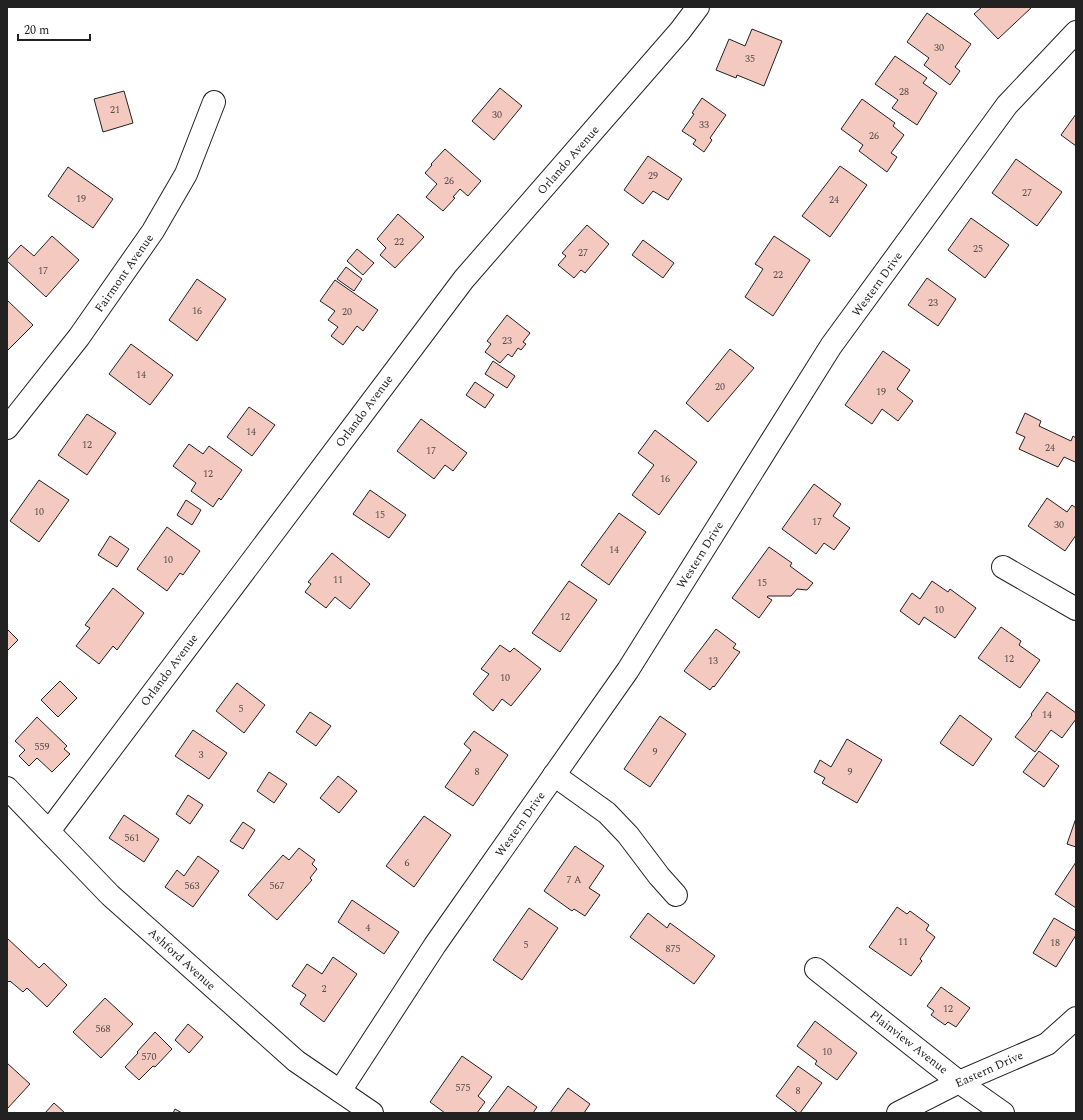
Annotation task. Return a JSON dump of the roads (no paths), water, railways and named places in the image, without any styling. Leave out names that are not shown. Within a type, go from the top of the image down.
[{"type":"street","name":"Orlando Avenue","points":[[48,831],[464,279],[680,31],[698,7]]},
{"type":"street","name":"Western Drive","points":[[340,1091],[435,945],[628,670],[831,346],[1007,105],[1076,32]]},
{"type":"street","name":"Fairmont Avenue","points":[[7,428],[79,337],[153,232],[186,174],[214,102]]},
{"type":"street","points":[[1003,567],[1076,609]]},
{"type":"street","points":[[554,776],[607,813],[628,835],[659,876],[676,895]]},
{"type":"street","name":"Ashford Avenue","points":[[7,788],[110,895],[296,1061],[372,1113]]},
{"type":"street","name":"Plainview Avenue","points":[[816,969],[959,1082],[1003,1113]]},
{"type":"street","name":"Eastern Drive","points":[[898,1113],[959,1082],[1047,1044],[1076,1018]]}]
